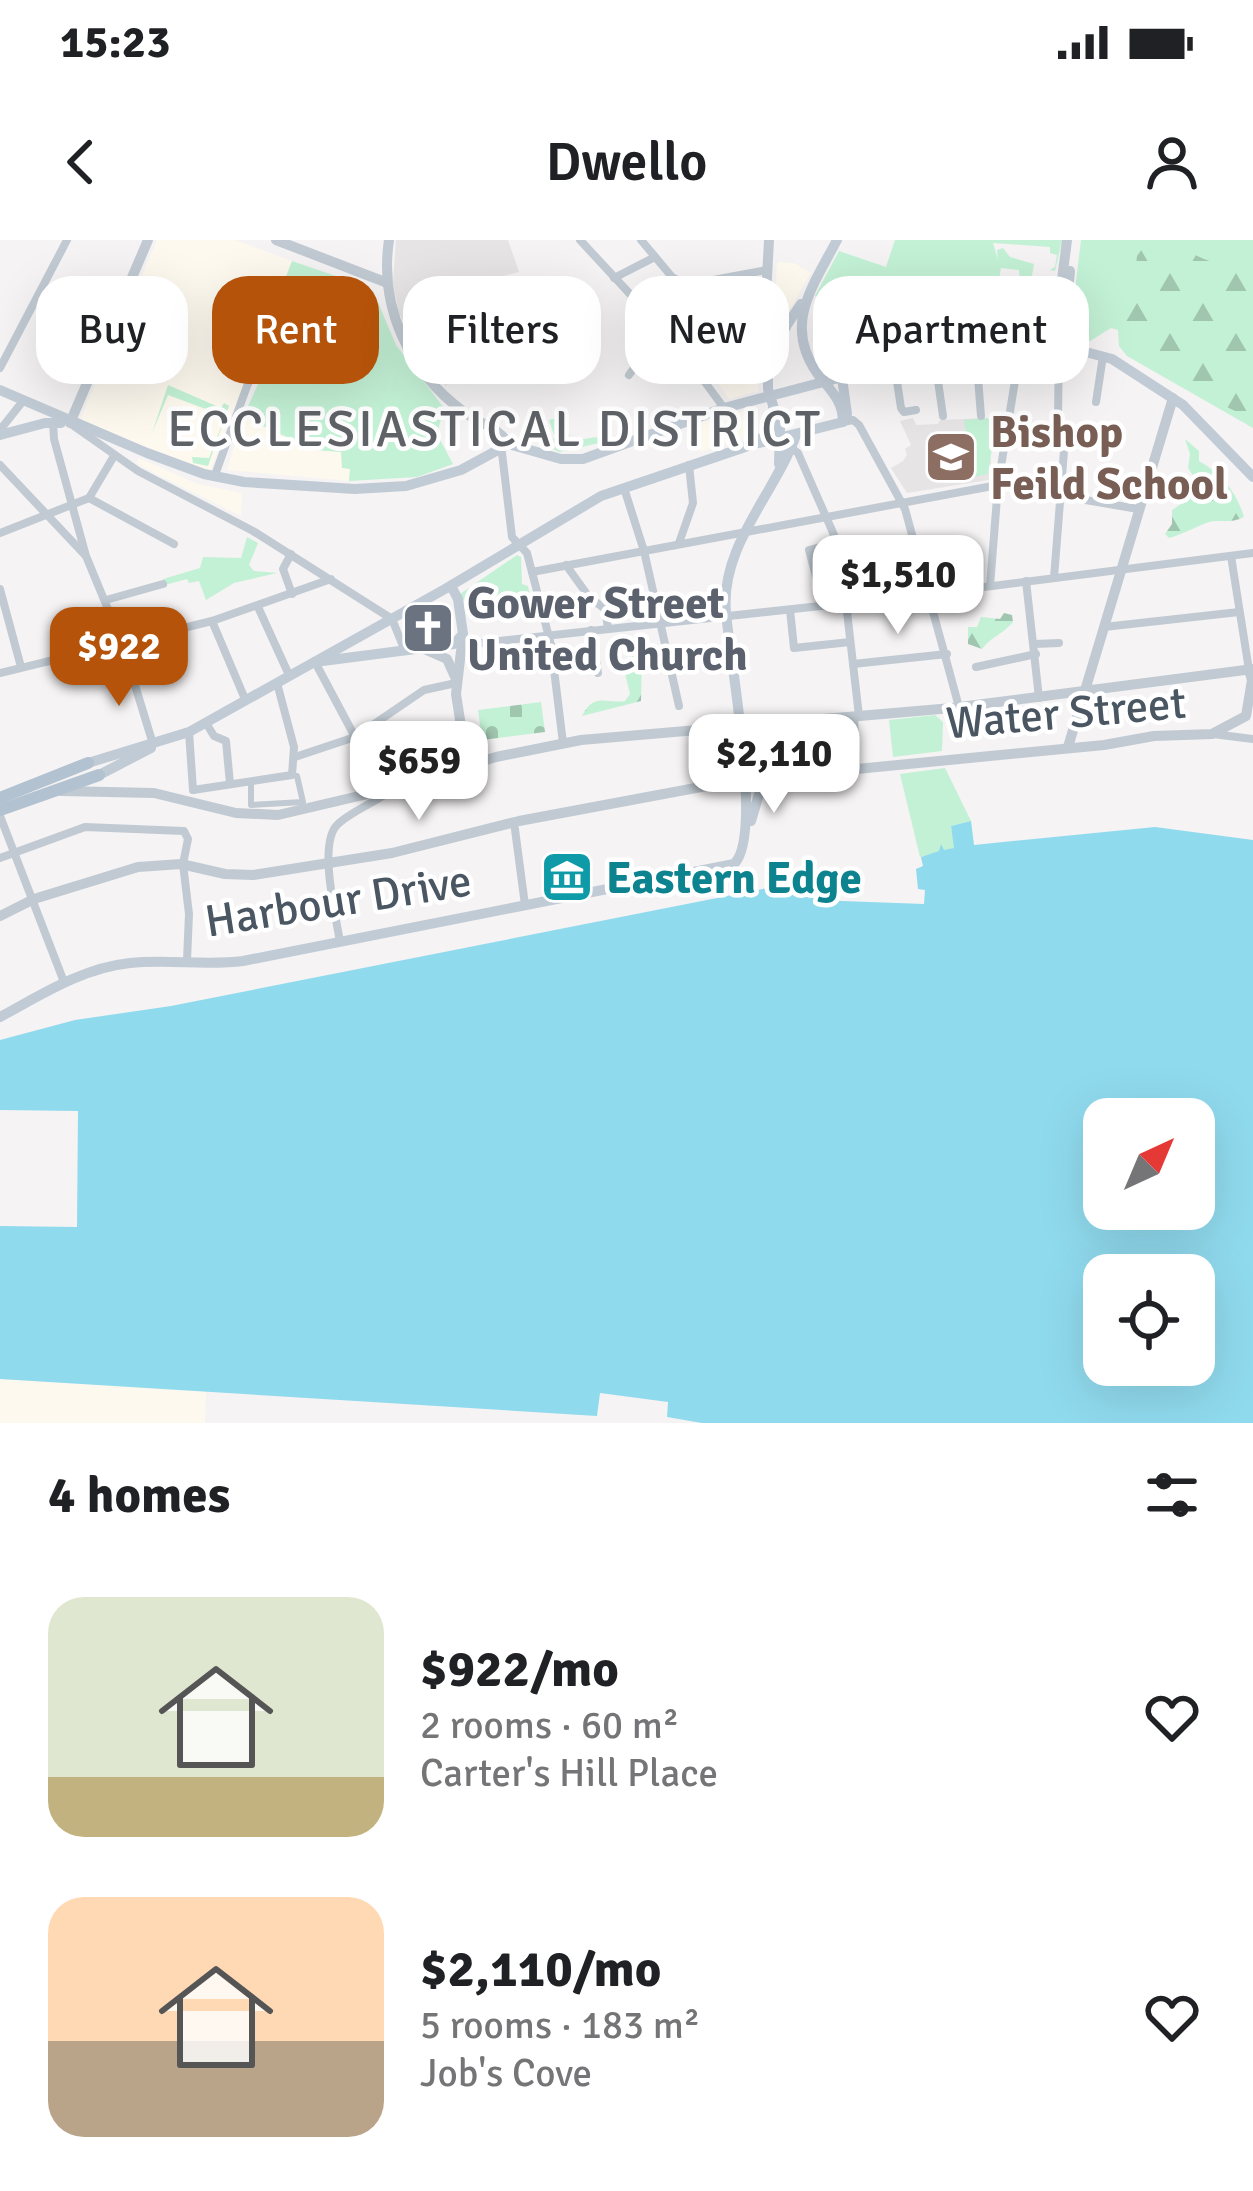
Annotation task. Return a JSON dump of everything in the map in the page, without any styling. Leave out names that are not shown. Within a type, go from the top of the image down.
[{"type":"main road","points":[[789,322],[809,295],[837,240]]},
{"type":"main road","points":[[804,352],[800,329],[809,295]]},
{"type":"main road","points":[[789,330],[813,365]]},
{"type":"main road","points":[[1089,354],[1104,355],[1173,398],[1253,477]]},
{"type":"main road","points":[[757,442],[771,428],[771,384]]},
{"type":"main road","points":[[0,390],[70,423],[214,477],[355,489],[406,487],[460,470],[503,447],[583,458],[724,408],[771,402],[816,384]]},
{"type":"main road","points":[[826,384],[842,406],[843,422]]},
{"type":"main road","points":[[745,835],[745,779],[726,615],[726,575],[793,442],[843,422],[848,408],[843,384]]},
{"type":"main road","points":[[771,402],[781,438],[779,468]]},
{"type":"main road","points":[[0,432],[70,423]]},
{"type":"main road","points":[[0,813],[137,747],[154,746],[189,732],[451,586],[580,507],[623,487],[757,442],[781,438],[793,442]]},
{"type":"main road","points":[[315,662],[463,640],[458,599],[451,586]]},
{"type":"main road","points":[[351,640],[348,651],[358,658]]},
{"type":"main road","points":[[0,798],[63,774],[91,772]]},
{"type":"main road","points":[[745,835],[759,794],[784,776]]},
{"type":"main road","name":"Harbour Drive","points":[[0,1017],[64,982],[111,966],[187,960],[230,963],[729,866],[742,855],[745,835]]},
{"type":"street","points":[[0,368],[67,240]]},
{"type":"street","points":[[148,240],[70,423],[114,456],[291,554],[392,619],[405,651]]},
{"type":"street","points":[[276,240],[385,277]]},
{"type":"street","points":[[389,240],[385,277],[394,323],[446,396],[503,447],[512,537],[527,553],[548,636],[562,743]]},
{"type":"street","points":[[580,240],[625,290]]},
{"type":"street","points":[[640,240],[681,284],[768,270]]},
{"type":"street","points":[[768,276],[770,240]]},
{"type":"street","points":[[1067,276],[1071,240]]},
{"type":"street","points":[[614,278],[655,257]]},
{"type":"street","points":[[1096,402],[1104,355]]},
{"type":"street","points":[[214,477],[248,384]]},
{"type":"street","points":[[709,384],[724,408]]},
{"type":"street","points":[[899,384],[905,415],[916,410]]},
{"type":"street","points":[[938,384],[943,416]]},
{"type":"street","points":[[977,384],[977,412]]},
{"type":"street","points":[[990,586],[998,485],[1014,384]]},
{"type":"street","points":[[1054,578],[1064,444],[1058,384]]},
{"type":"street","points":[[1068,747],[1173,398]]},
{"type":"street","points":[[0,432],[22,401]]},
{"type":"street","points":[[843,422],[853,420],[859,425],[902,502],[959,707]]},
{"type":"street","points":[[53,422],[86,556],[122,643]]},
{"type":"street","points":[[793,442],[863,601]]},
{"type":"street","points":[[0,533],[89,498],[114,456]]},
{"type":"street","points":[[679,545],[693,503],[688,464]]},
{"type":"street","points":[[0,465],[86,556]]},
{"type":"street","points":[[532,572],[998,485],[1138,509]]},
{"type":"street","points":[[623,487],[644,551],[679,706]]},
{"type":"street","points":[[89,498],[174,544]]},
{"type":"street","points":[[824,606],[809,550],[839,542]]},
{"type":"street","points":[[467,765],[456,681],[463,640],[548,636],[790,610],[1253,553]]},
{"type":"street","points":[[291,554],[283,569],[292,594]]},
{"type":"street","points":[[1212,734],[1246,716],[1252,680],[1231,556]]},
{"type":"street","points":[[566,565],[589,597],[605,609],[608,628]]},
{"type":"street","points":[[0,673],[212,622],[331,579]]},
{"type":"street","points":[[1026,581],[1039,698]]},
{"type":"street","points":[[106,600],[163,584]]},
{"type":"street","points":[[0,589],[21,667]]},
{"type":"street","points":[[846,603],[856,769]]},
{"type":"street","points":[[258,607],[289,674]]},
{"type":"street","points":[[790,610],[794,648],[850,641]]},
{"type":"street","points":[[1102,628],[1239,612]]},
{"type":"street","points":[[212,622],[245,699]]},
{"type":"street","points":[[591,630],[598,674]]},
{"type":"street","points":[[976,667],[1059,643]]},
{"type":"street","points":[[424,649],[447,659],[456,681]]},
{"type":"street","points":[[853,664],[947,655]]},
{"type":"street","points":[[127,659],[154,746]]},
{"type":"street","points":[[315,662],[355,737]]},
{"type":"street","points":[[54,789],[192,795],[236,813],[278,815],[562,743],[959,707],[1251,670]]},
{"type":"street","points":[[192,795],[292,775],[295,757],[277,681]]},
{"type":"street","points":[[295,757],[355,737],[413,695],[456,681]]},
{"type":"street","points":[[825,718],[829,766]]},
{"type":"street","points":[[206,723],[214,736],[226,741],[230,784]]},
{"type":"street","points":[[189,732],[192,795]]},
{"type":"street","name":"Water Street","points":[[0,916],[34,899],[137,867],[183,864],[242,876],[412,849],[514,822],[745,779],[813,773],[829,766],[856,769],[1154,736],[1212,734],[1253,739]]},
{"type":"street","points":[[91,772],[133,791]]},
{"type":"street","points":[[251,784],[251,805],[303,802],[297,776]]},
{"type":"street","points":[[340,942],[329,862],[333,830],[393,788]]},
{"type":"street","points":[[0,813],[64,982]]},
{"type":"street","points":[[514,822],[525,905]]},
{"type":"street","points":[[0,858],[85,827],[178,830],[188,836],[183,864],[189,914],[187,960]]},
{"type":"shaded area","points":[[157,240],[235,240],[292,261],[286,276],[212,276],[212,384],[244,384],[210,471],[86,424],[81,418],[96,384],[188,384],[188,276],[142,276]]},
{"type":"shaded area","points":[[396,240],[508,240],[519,272],[403,276],[403,321],[393,283]]},
{"type":"shaded area","points":[[777,262],[794,263],[811,273],[789,310],[789,276],[776,276]]},
{"type":"shaded area","points":[[718,384],[758,384],[758,391],[729,399]]},
{"type":"shaded area","points":[[746,410],[755,434],[700,452],[693,425]]},
{"type":"shaded area","points":[[243,417],[315,450],[341,452],[350,469],[349,481],[227,470]]},
{"type":"shaded area","name":"Bishop Feild School","points":[[913,418],[916,425],[987,418],[992,476],[907,493],[891,468],[903,461],[911,445],[900,421]]},
{"type":"shaded area","points":[[139,458],[198,484],[242,493],[241,516],[136,463]]},
{"type":"shaded area","points":[[0,1379],[206,1391],[205,1423],[0,1423]]},
{"type":"green space","points":[[895,240],[1062,240],[1055,271],[1050,270],[1057,255],[1050,253],[1050,247],[993,243],[998,260],[997,250],[1003,248],[1010,257],[1034,264],[1032,276],[1001,268],[1000,276],[826,276],[839,251],[886,267]]},
{"type":"green space","points":[[1081,240],[1253,240],[1253,428],[1127,356],[1119,346],[1118,330],[1111,328],[1089,341],[1089,276],[1077,276]]},
{"type":"green space","points":[[1149,240],[1172,244],[1210,261],[1253,268],[1253,419],[1178,385],[1120,343],[1137,256]]},
{"type":"green space","points":[[292,261],[336,276],[286,276]]},
{"type":"green space","points":[[379,305],[403,354],[403,384],[426,384],[444,408],[437,434],[453,464],[417,477],[349,481],[350,469],[342,468],[341,452],[315,450],[243,417],[258,384],[379,384]]},
{"type":"green space","points":[[168,385],[221,408],[224,403],[229,406],[208,466],[193,463],[192,457],[209,458],[223,422],[219,414],[168,395],[152,433]]},
{"type":"green space","points":[[564,416],[571,441],[597,437],[599,443],[559,452],[529,438],[533,428],[543,440],[555,438],[549,420]]},
{"type":"green space","points":[[987,418],[996,423],[988,474],[973,477],[964,420]]},
{"type":"green space","points":[[1185,439],[1199,451],[1199,461],[1228,485],[1244,517],[1211,522],[1169,538],[1165,534],[1172,524],[1172,510],[1199,492],[1188,468]]},
{"type":"green space","points":[[247,537],[258,543],[249,565],[254,571],[277,573],[234,583],[206,600],[199,581],[165,585],[163,579],[200,568],[203,557],[241,558]]},
{"type":"green space","points":[[517,555],[521,557],[522,584],[528,586],[530,595],[464,601],[460,594]]},
{"type":"green space","points":[[1004,613],[1012,615],[1013,622],[982,649],[968,644],[968,627],[977,627],[981,617],[1000,619]]},
{"type":"green space","points":[[642,652],[641,701],[582,716],[596,701],[625,701],[630,694],[624,669],[630,655]]},
{"type":"green space","points":[[541,702],[545,732],[482,740],[478,710]]},
{"type":"green space","points":[[935,715],[943,722],[942,751],[893,757],[889,720]]},
{"type":"green space","points":[[945,768],[971,821],[951,826],[955,848],[920,857],[900,774]]},
{"type":"water","points":[[971,821],[974,845],[1155,827],[1253,840],[1253,1423],[702,1423],[667,1417],[668,1402],[600,1393],[597,1416],[0,1379],[0,1226],[77,1227],[78,1111],[0,1110],[0,1040],[75,1020],[171,1006],[798,882],[802,872],[816,884],[815,900],[924,904],[925,890],[918,889],[916,869],[923,866],[921,857],[939,851],[941,844],[944,850],[954,848],[951,826]]},
{"type":"place","name":"Bishop Feild School","points":[[951,457]]},
{"type":"place","name":"Gower Street United Church","points":[[428,628]]},
{"type":"place","name":"Eastern Edge","points":[[567,877]]},
{"type":"district","name":"ECCLESIASTICAL DISTRICT","points":[[495,428]]}]
